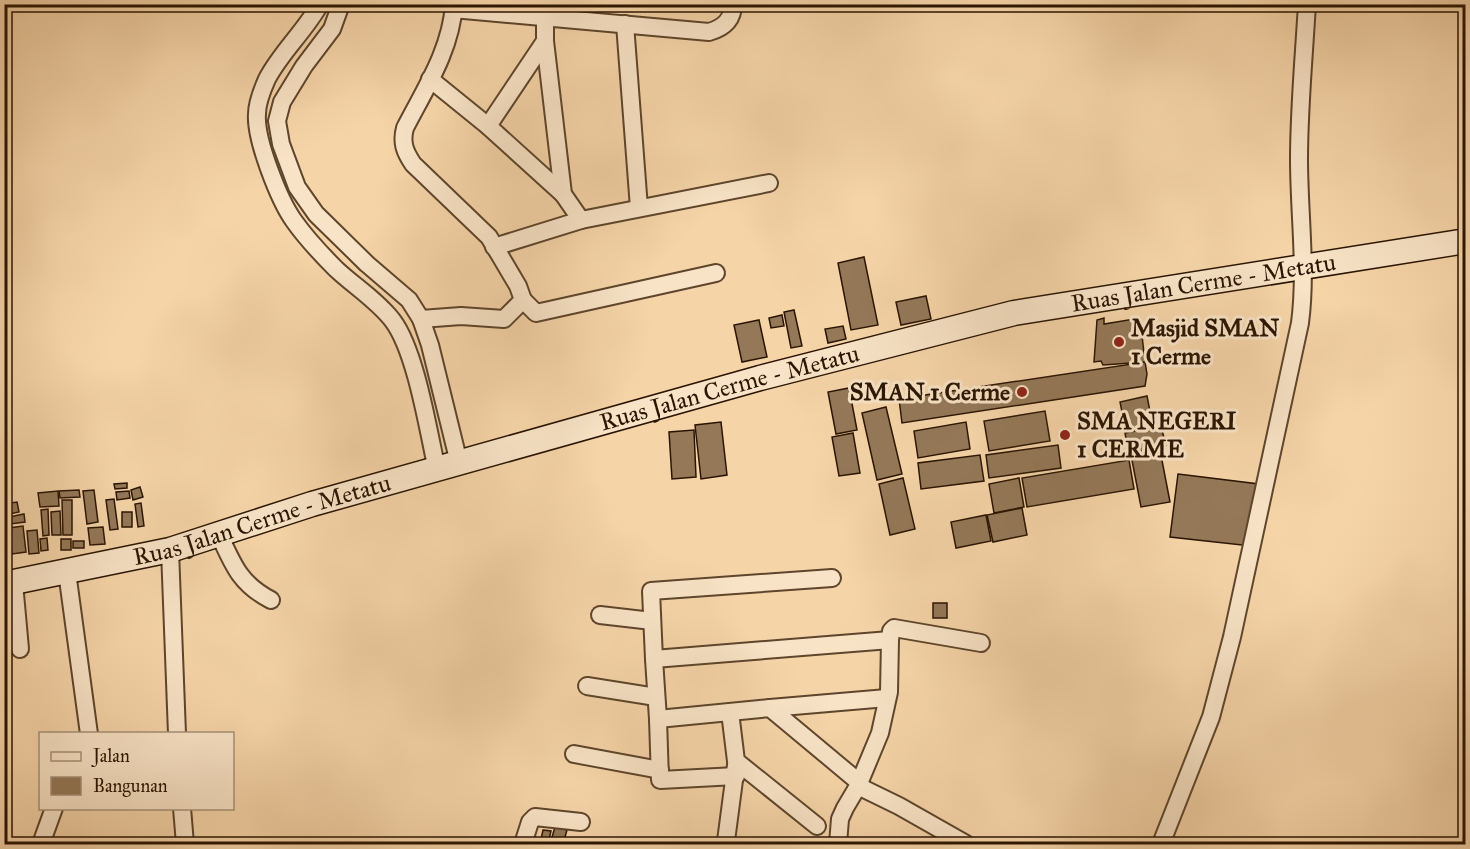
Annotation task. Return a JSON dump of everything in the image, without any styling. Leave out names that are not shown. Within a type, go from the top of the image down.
[{"type":"main road","name":"Ruas Jalan Cerme - Metatu","points":[[9,583],[170,550],[312,504],[760,378],[1014,313],[1466,241]]},
{"type":"street","points":[[320,4],[266,80],[256,114],[263,151],[276,189],[292,219],[318,251],[393,321],[408,353],[448,466]]},
{"type":"street","points":[[341,4],[332,29],[304,66],[282,102],[277,121],[281,144],[297,188],[316,214],[360,257],[410,300],[421,319],[430,345],[448,466]]},
{"type":"street","points":[[716,273],[536,313],[523,300],[518,286],[489,237],[413,164],[404,149],[402,138],[440,60],[453,18],[453,7],[546,11],[625,24],[709,32],[726,24],[732,16],[734,4]]},
{"type":"street","points":[[1161,844],[1210,717],[1232,637],[1300,323],[1304,294],[1304,267],[1300,214],[1299,125],[1307,4]]},
{"type":"street","points":[[546,11],[545,41],[563,194]]},
{"type":"street","points":[[625,24],[639,208]]},
{"type":"street","points":[[489,126],[545,41]]},
{"type":"street","points":[[430,79],[489,126],[563,194],[581,220]]},
{"type":"street","points":[[256,114],[277,121]]},
{"type":"street","points":[[494,247],[581,220],[770,183]]},
{"type":"street","points":[[318,251],[336,234]]},
{"type":"street","points":[[342,274],[360,257]]},
{"type":"street","points":[[421,319],[461,316],[504,319],[523,300]]},
{"type":"street","points":[[219,534],[235,570],[242,579],[257,593],[271,600]]},
{"type":"street","points":[[170,550],[177,732]]},
{"type":"street","points":[[67,572],[89,732]]},
{"type":"street","points":[[817,826],[736,769],[660,780],[651,591],[832,578]]},
{"type":"street","points":[[9,583],[20,649]]},
{"type":"street","points":[[600,615],[652,621]]},
{"type":"street","points":[[838,844],[840,819],[859,785],[880,733],[887,698],[891,631],[894,628],[981,642]]},
{"type":"street","points":[[654,659],[890,640]]},
{"type":"street","points":[[587,686],[656,697]]},
{"type":"street","points":[[657,719],[887,698]]},
{"type":"street","points":[[770,708],[859,785],[966,844]]},
{"type":"street","points":[[726,841],[736,769],[730,712]]},
{"type":"street","points":[[574,754],[660,770]]},
{"type":"street","points":[[41,844],[53,810]]},
{"type":"street","points":[[182,810],[184,844]]},
{"type":"street","points":[[523,844],[530,822],[535,817],[581,822]]},
{"type":"building","points":[[864,257],[878,325],[851,330],[838,263]]},
{"type":"building","points":[[926,296],[931,319],[901,325],[896,302]]},
{"type":"building","points":[[794,310],[802,346],[791,348],[784,312]]},
{"type":"building","points":[[782,315],[784,326],[771,328],[769,318]]},
{"type":"building","name":"Masjid SMAN 1 Cerme","points":[[1104,318],[1104,324],[1140,318],[1145,362],[1103,365],[1101,361],[1094,362],[1097,320]]},
{"type":"building","points":[[759,320],[767,357],[742,362],[734,325]]},
{"type":"building","points":[[843,326],[846,339],[828,343],[825,329]]},
{"type":"building","name":"SMAN 1 Cerme","points":[[1145,362],[1147,374],[1145,386],[902,423],[899,399]]},
{"type":"building","name":"SMAN 1 Cerme","points":[[849,388],[857,430],[836,434],[828,392]]},
{"type":"building","points":[[1147,396],[1153,427],[1126,432],[1120,402]]},
{"type":"building","name":"SMAN 1 Cerme","points":[[886,407],[902,474],[877,480],[862,413]]},
{"type":"building","name":"SMAN 1 Cerme","points":[[1045,411],[1050,441],[989,451],[984,421]]},
{"type":"building","points":[[721,422],[727,475],[701,479],[695,425]]},
{"type":"building","name":"SMAN 1 Cerme","points":[[966,422],[970,449],[918,458],[914,431]]},
{"type":"building","points":[[1161,426],[1166,446],[1129,454],[1125,433]]},
{"type":"building","points":[[694,430],[696,477],[672,479],[669,432]]},
{"type":"building","name":"SMAN 1 Cerme","points":[[853,433],[860,473],[839,476],[832,437]]},
{"type":"building","name":"SMAN 1 Cerme","points":[[1058,445],[1061,468],[989,478],[986,455]]},
{"type":"building","points":[[1160,450],[1170,502],[1141,507],[1131,455]]},
{"type":"building","name":"SMAN 1 Cerme","points":[[980,455],[984,481],[921,489],[918,463]]},
{"type":"building","points":[[1129,460],[1134,489],[1027,507],[1022,478]]},
{"type":"building","points":[[1178,474],[1259,484],[1251,546],[1170,537]]},
{"type":"building","name":"SMAN 1 Cerme","points":[[903,478],[915,529],[890,535],[879,484]]},
{"type":"building","points":[[1019,478],[1024,507],[994,513],[989,484]]},
{"type":"building","points":[[127,483],[127,488],[115,489],[114,484]]},
{"type":"building","points":[[140,487],[143,497],[133,500],[131,490]]},
{"type":"building","points":[[79,490],[80,497],[60,498],[59,491]]},
{"type":"building","points":[[94,490],[98,522],[87,524],[83,491]]},
{"type":"building","points":[[58,491],[59,506],[40,507],[38,493]]},
{"type":"building","points":[[129,491],[130,498],[117,500],[116,492]]},
{"type":"building","points":[[114,499],[118,529],[110,530],[106,500]]},
{"type":"building","points":[[62,500],[72,500],[72,535],[63,535]]},
{"type":"building","points":[[17,502],[19,512],[4,515],[4,504]]},
{"type":"building","points":[[141,503],[144,526],[138,527],[135,504]]},
{"type":"building","points":[[1022,508],[1027,535],[993,542],[987,515]]},
{"type":"building","points":[[48,509],[49,535],[43,536],[41,510]]},
{"type":"building","points":[[60,511],[61,535],[52,535],[51,512]]},
{"type":"building","points":[[122,512],[132,512],[132,527],[122,527]]},
{"type":"building","points":[[24,514],[25,522],[10,524],[9,517]]},
{"type":"building","points":[[986,515],[991,541],[956,548],[951,522]]},
{"type":"building","points":[[23,526],[26,552],[12,554],[9,528]]},
{"type":"building","points":[[103,527],[105,544],[90,545],[88,528]]},
{"type":"building","points":[[37,530],[39,553],[29,554],[27,531]]},
{"type":"building","points":[[6,531],[8,554],[4,554],[4,532]]},
{"type":"building","points":[[47,538],[48,550],[41,551],[40,539]]},
{"type":"building","points":[[61,539],[71,539],[71,550],[61,550]]},
{"type":"building","points":[[73,541],[84,541],[84,548],[73,548]]},
{"type":"building","points":[[933,603],[947,603],[947,618],[933,618]]},
{"type":"building","points":[[555,827],[567,830],[563,844],[550,844]]},
{"type":"building","points":[[543,830],[551,831],[548,844],[540,844]]},
{"type":"building","points":[[241,839],[241,844],[210,844],[210,840]]},
{"type":"place","name":"Masjid SMAN 1 Cerme","points":[[1119,342]]},
{"type":"place","name":"SMAN 1 Cerme","points":[[1022,392]]},
{"type":"place","name":"SMA NEGERI 1 CERME","points":[[1065,435]]}]
